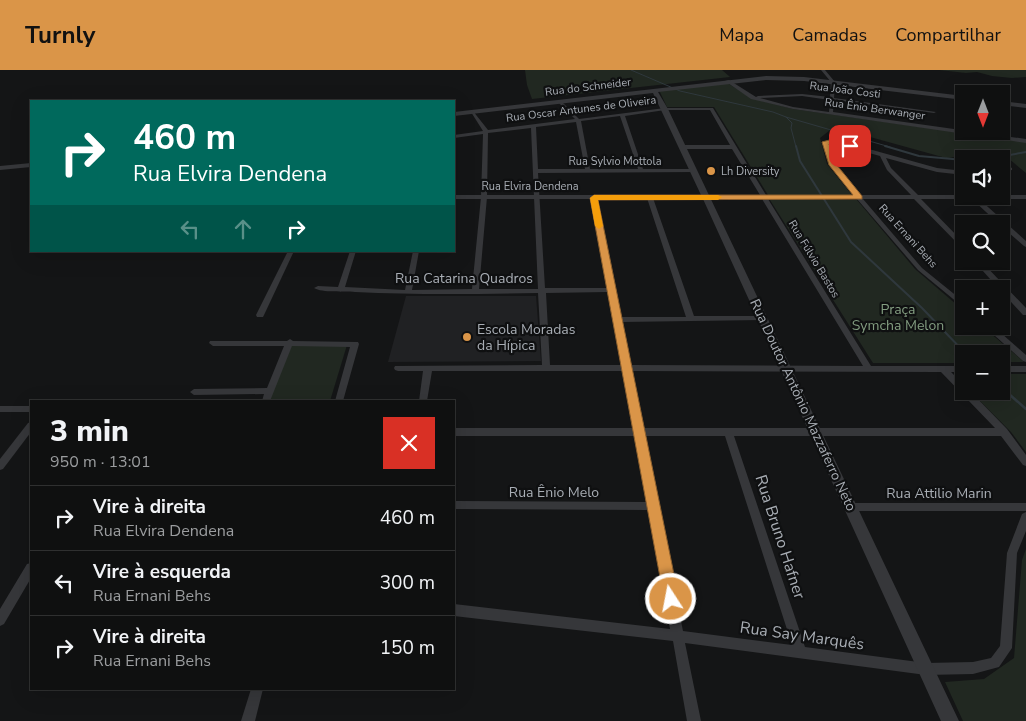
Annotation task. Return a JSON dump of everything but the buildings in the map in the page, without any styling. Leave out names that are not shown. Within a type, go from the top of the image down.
[{"type":"street","points":[[823,70],[833,82],[831,113]]},
{"type":"street","name":"Rua do Schneider","points":[[455,114],[727,81],[783,78],[955,97]]},
{"type":"street","name":"Rua Ênio Berwanger","points":[[727,81],[753,98],[793,108],[955,129]]},
{"type":"street","name":"Rua Doutor Antônio Mazzaferro Neto","points":[[654,90],[665,109],[785,368],[817,432],[950,721]]},
{"type":"street","name":"Rua João Costi","points":[[753,98],[781,94],[832,98],[934,112]]},
{"type":"street","points":[[560,101],[578,120],[588,171]]},
{"type":"street","points":[[1010,104],[1026,106]]},
{"type":"street","name":"Rua Oscar Antunes de Oliveira","points":[[455,136],[665,109],[711,109]]},
{"type":"street","name":"Rua Fúlvio Bastos","points":[[711,109],[868,368]]},
{"type":"street","points":[[474,112],[486,131],[484,197],[475,291]]},
{"type":"street","points":[[622,114],[640,171]]},
{"type":"street","points":[[533,126],[537,172],[546,368]]},
{"type":"street","name":"Rua Ênio Berwanger","points":[[1010,137],[1026,140]]},
{"type":"street","name":"Rua Ernani Behs","points":[[955,172],[937,170],[833,141],[826,142],[832,165],[859,198],[920,269],[955,298]]},
{"type":"street","points":[[683,147],[735,147]]},
{"type":"street","points":[[883,156],[889,169],[955,238]]},
{"type":"street","points":[[0,168],[30,165]]},
{"type":"street","name":"Rua Sylvio Mottola","points":[[537,172],[694,171]]},
{"type":"street","name":"Rua Elvira Dendena","points":[[1010,197],[1026,197]]},
{"type":"street","name":"Rua Elvira Dendena","points":[[455,198],[955,198]]},
{"type":"street","points":[[594,198],[610,290],[654,506],[694,721]]},
{"type":"street","points":[[650,198],[691,319]]},
{"type":"street","points":[[982,205],[1026,245]]},
{"type":"street","points":[[260,315],[291,252]]},
{"type":"street","points":[[340,290],[353,252]]},
{"type":"street","points":[[408,292],[416,252]]},
{"type":"street","points":[[986,270],[1026,312]]},
{"type":"street","name":"Rua Catarina Quadros","points":[[318,288],[408,292],[610,290]]},
{"type":"street","points":[[616,320],[762,318]]},
{"type":"street","points":[[998,335],[1026,359]]},
{"type":"street","points":[[266,400],[290,342]]},
{"type":"street","points":[[213,343],[290,342],[355,344],[339,400]]},
{"type":"street","points":[[398,368],[955,369]]},
{"type":"street","points":[[423,400],[428,368]]},
{"type":"street","points":[[1010,369],[1026,368]]},
{"type":"street","points":[[943,369],[955,382]]},
{"type":"street","points":[[194,392],[270,391]]},
{"type":"street","points":[[973,400],[1004,432],[1026,462]]},
{"type":"street","points":[[0,409],[30,409]]},
{"type":"street","points":[[0,466],[30,426]]},
{"type":"street","points":[[455,432],[1004,432]]},
{"type":"street","name":"Rua Bruno Hafner","points":[[728,432],[802,653]]},
{"type":"street","name":"Rua Ênio Melo","points":[[455,505],[654,506]]},
{"type":"street","name":"Rua Attilio Marin","points":[[851,507],[1026,507]]},
{"type":"street","name":"Rua Say Marquês","points":[[455,610],[678,636],[926,669],[973,668],[995,663],[1006,648],[1012,553],[1026,517]]},
{"type":"street","points":[[0,620],[30,570]]},
{"type":"street","points":[[248,721],[257,690]]},
{"type":"shaded area","name":"Escola Moradas da Hípica","points":[[406,296],[536,296],[541,361],[388,362]]},
{"type":"green space","points":[[525,70],[722,70],[730,77],[532,99],[527,85]]},
{"type":"green space","points":[[939,70],[1026,70],[1026,77],[1012,78],[977,72],[966,73]]},
{"type":"green space","points":[[726,82],[751,98],[793,109],[955,132],[955,140],[1010,140],[1026,142],[1026,173],[1010,161],[1010,150],[955,150],[955,156],[946,158],[834,127],[820,138],[827,164],[852,195],[768,195],[714,107],[667,107],[659,90]]},
{"type":"green space","name":"Praça Symcha Melon","points":[[770,200],[857,200],[915,269],[955,303],[955,335],[992,335],[1004,345],[955,345],[955,363],[873,363]]},
{"type":"green space","points":[[292,345],[347,345],[330,400],[269,400]]},
{"type":"green space","name":"Praça Symcha Melon","points":[[1010,350],[1024,362],[1010,362]]},
{"type":"green space","points":[[1010,374],[1026,374],[1026,452],[1011,432],[979,400],[1010,400]]},
{"type":"green space","points":[[1026,549],[1026,721],[963,721],[945,682],[984,679],[1014,658],[1022,560]]},
{"type":"waterway","points":[[631,70],[680,91],[773,112],[786,117]]},
{"type":"waterway","points":[[786,117],[890,147]]},
{"type":"waterway","points":[[786,117],[792,123],[791,128],[796,147]]},
{"type":"waterway","points":[[796,146],[800,161],[851,242],[922,308],[957,345]]},
{"type":"waterway","points":[[885,146],[919,156],[955,159]]},
{"type":"waterway","points":[[1010,155],[1026,152]]},
{"type":"waterway","points":[[1010,395],[1026,409]]},
{"type":"slow traffic","points":[[599,226],[594,198],[718,197]]},
{"type":"place","name":"Lh Diversity","points":[[711,171]]},
{"type":"place","name":"Escola Moradas da Hípica","points":[[467,337]]},
{"type":"route","points":[[671,599],[610,290],[594,198],[859,198],[832,165],[826,142],[833,141],[850,146]]}]
